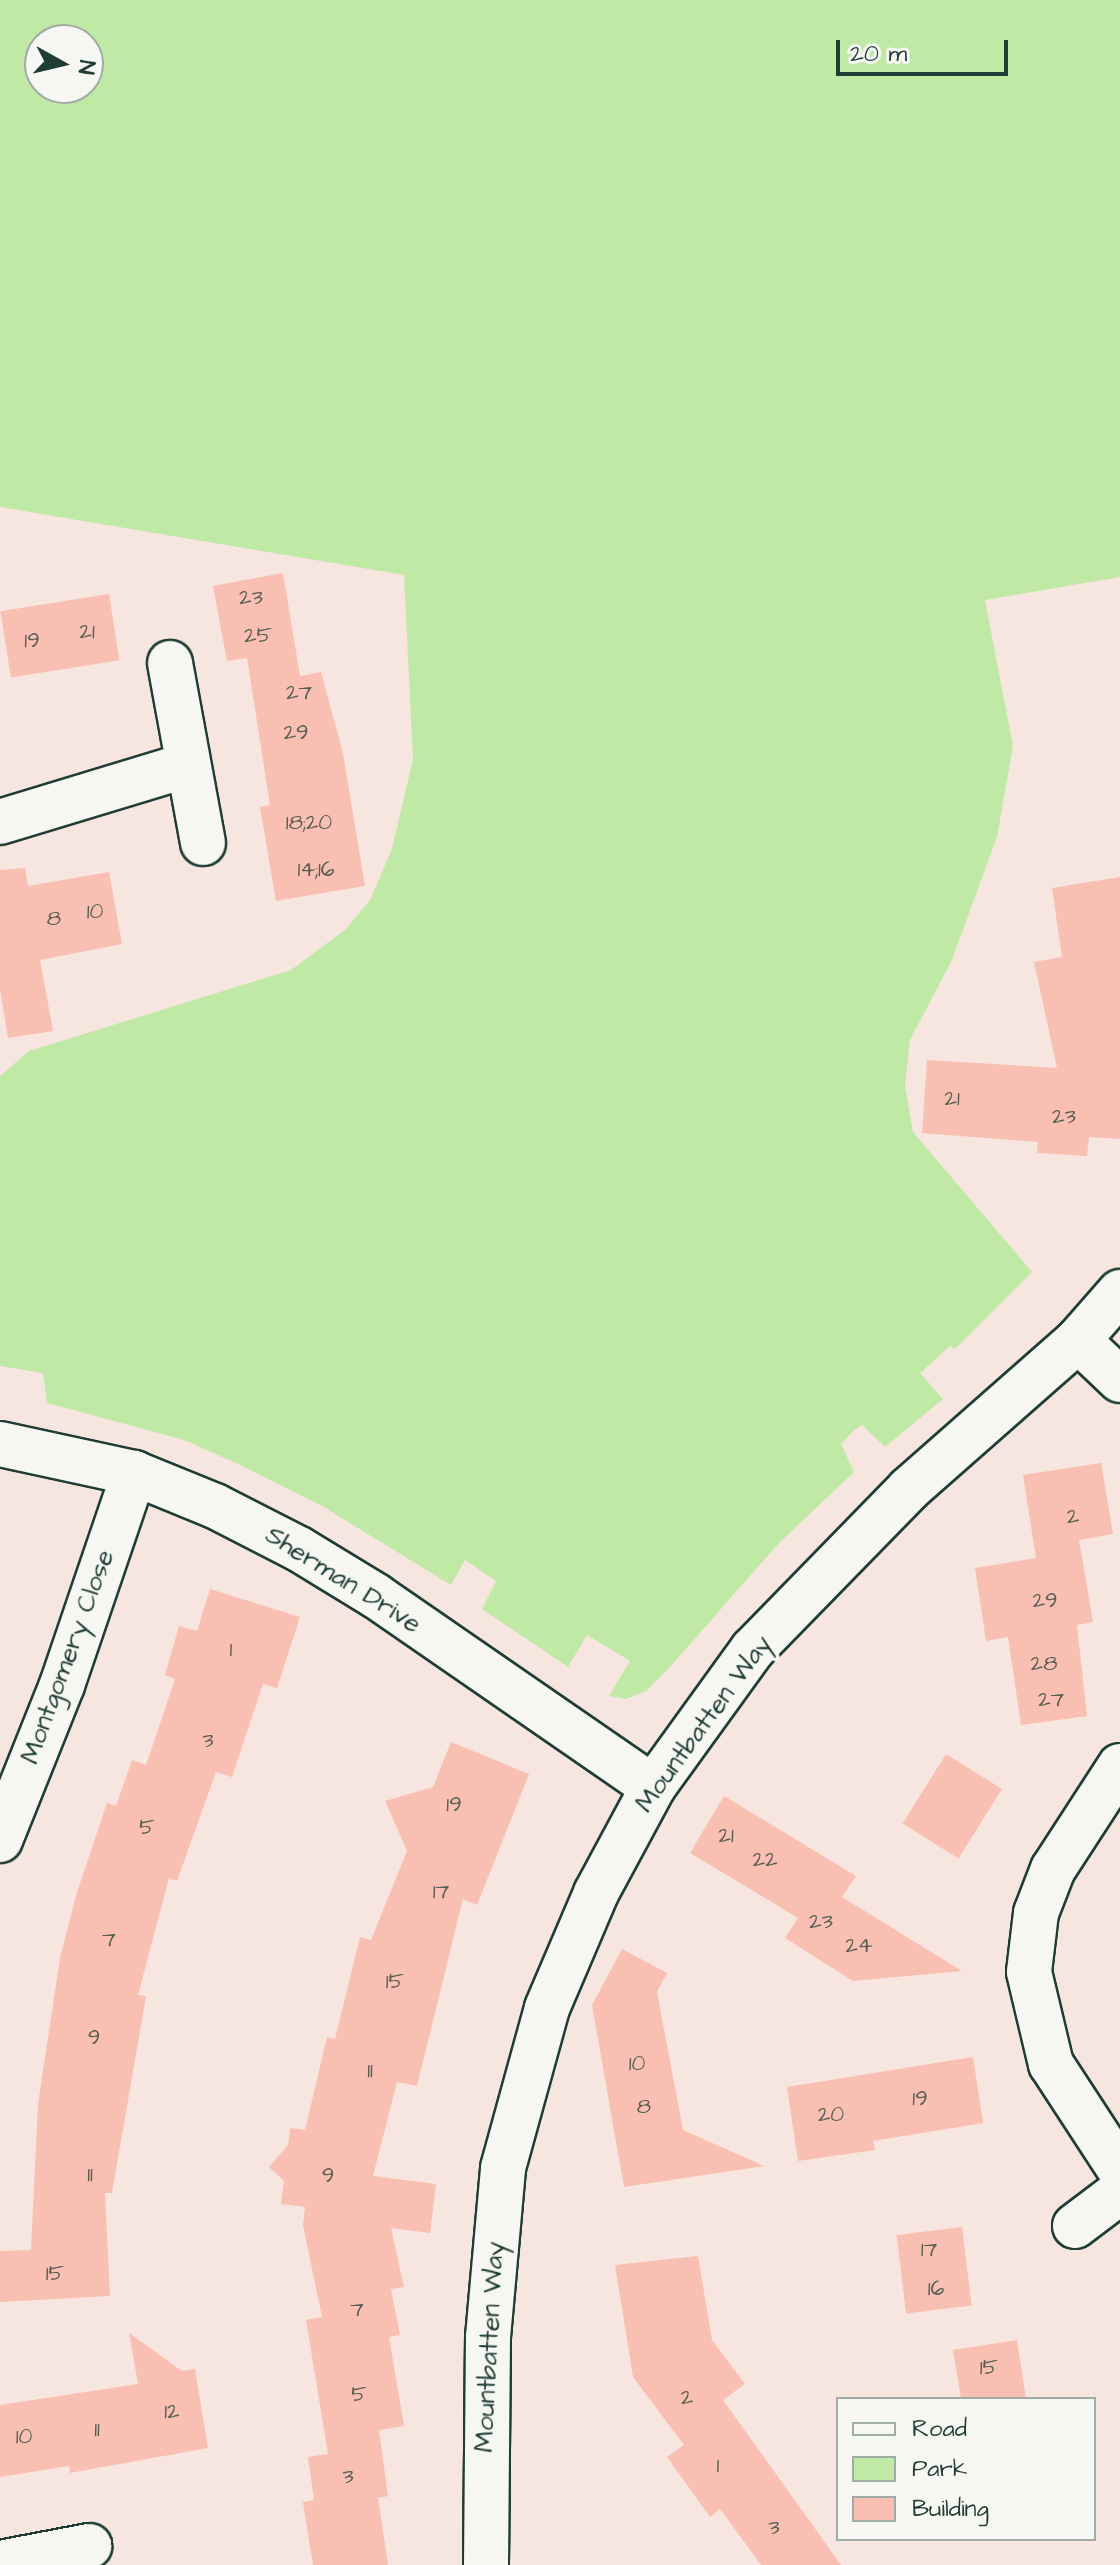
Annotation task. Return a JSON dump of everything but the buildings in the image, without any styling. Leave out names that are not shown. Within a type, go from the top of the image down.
[{"type":"street","points":[[170,663],[203,843]]},
{"type":"street","points":[[0,822],[188,765]]},
{"type":"street","name":"Mountbatten Way","points":[[486,2565],[488,2337],[503,2168],[547,2008],[596,1893],[653,1787],[753,1649],[909,1489],[1078,1340],[1120,1292]]},
{"type":"street","points":[[1078,1340],[1120,1380]]},
{"type":"street","name":"Sherman Drive","points":[[0,1444],[134,1473],[215,1506],[312,1557],[653,1787]]},
{"type":"street","name":"Montgomery Close","points":[[0,1840],[62,1685],[134,1473]]},
{"type":"street","points":[[1120,1766],[1053,1869],[1036,1913],[1029,1972],[1051,2064],[1120,2170]]},
{"type":"street","points":[[1075,2226],[1120,2192]]},
{"type":"street","points":[[0,2563],[89,2546]]},
{"type":"green space","points":[[0,0],[1120,0],[1120,577],[985,600],[1013,746],[997,837],[951,962],[910,1040],[905,1086],[913,1132],[1032,1272],[955,1349],[950,1346],[920,1373],[943,1399],[885,1447],[862,1425],[853,1431],[841,1444],[854,1472],[778,1544],[646,1691],[626,1699],[609,1696],[630,1661],[587,1635],[568,1667],[482,1609],[496,1581],[465,1560],[451,1585],[322,1506],[238,1464],[184,1440],[47,1403],[43,1373],[0,1366],[0,1076],[29,1051],[291,970],[346,929],[370,900],[392,849],[413,759],[404,575],[0,507]]}]
